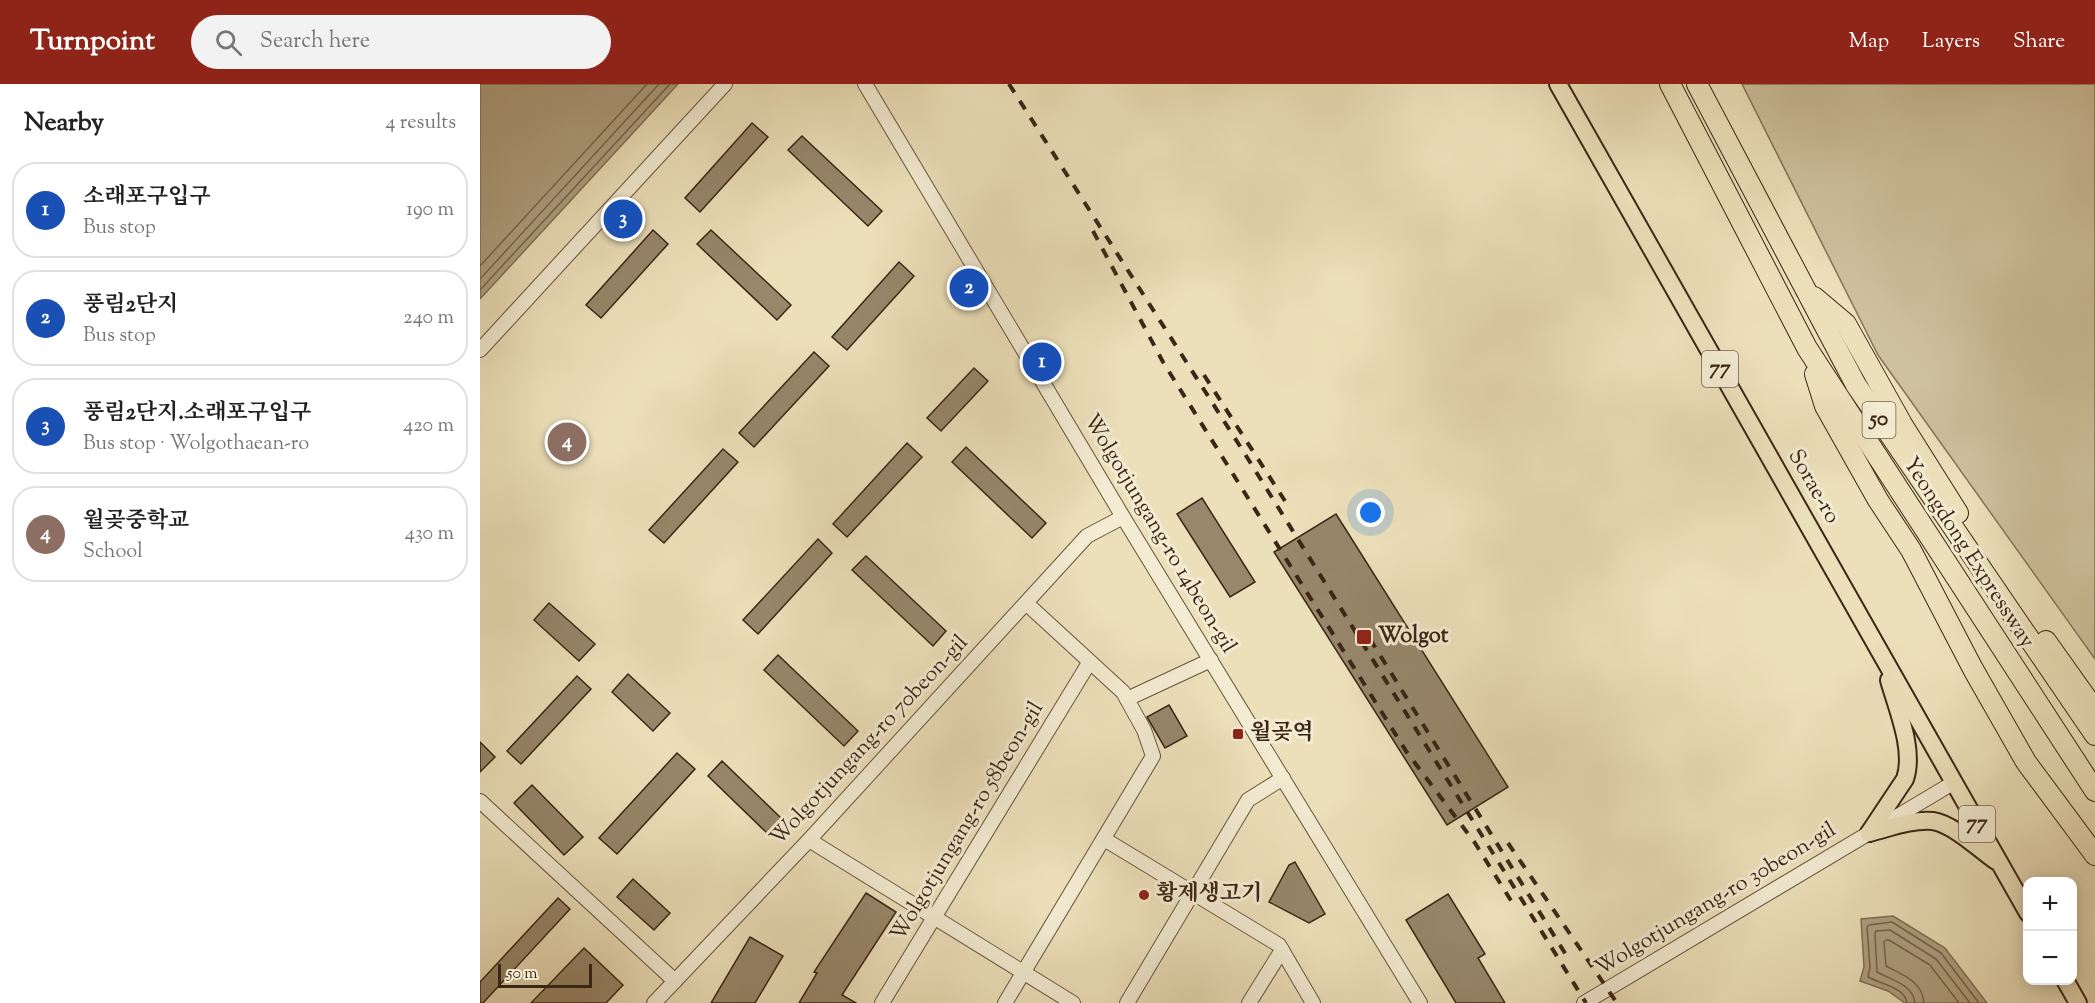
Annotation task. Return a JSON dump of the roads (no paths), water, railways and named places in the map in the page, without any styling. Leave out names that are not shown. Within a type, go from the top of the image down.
[{"type":"highway","name":"Yeongdong Expressway","points":[[1670,84],[1807,348],[2095,791]]},
{"type":"highway","name":"Yeongdong Expressway","points":[[1697,84],[1856,385],[2095,735]]},
{"type":"highway","points":[[1805,289],[1846,324],[1902,424],[1977,541],[2095,710]]},
{"type":"highway","points":[[1807,348],[1825,406],[1878,500],[1911,550],[2014,742],[2026,762],[2095,855]]},
{"type":"main road","name":"Sorae-ro","points":[[1558,84],[2023,904]]},
{"type":"main road","points":[[1869,833],[1905,779],[1908,770],[1909,755],[1882,653]]},
{"type":"main road","points":[[1869,833],[1922,821],[1935,822],[1947,826],[2001,865]]},
{"type":"main road","points":[[2068,985],[2078,1003]]},
{"type":"street","points":[[480,350],[725,84]]},
{"type":"street","name":"Wolgotjungang-ro 14beon-gil","points":[[865,84],[1124,518],[1420,1003]]},
{"type":"street","name":"Wolgotjungang-ro 70beon-gil","points":[[654,1003],[809,840],[1087,536],[1124,518]]},
{"type":"street","points":[[1005,1003],[1153,756],[1144,730],[1123,692],[1026,603]]},
{"type":"street","points":[[1127,699],[1211,660]]},
{"type":"street","name":"Wolgotjungang-ro 58beon-gil","points":[[882,1003],[1089,663]]},
{"type":"street","points":[[1127,1003],[1248,800],[1283,778]]},
{"type":"street","name":"Wolgotjungang-ro 30beon-gil","points":[[1584,1003],[1953,783]]},
{"type":"street","points":[[480,801],[675,981]]},
{"type":"street","points":[[1104,839],[1279,945],[1312,1003]]},
{"type":"street","points":[[809,840],[1073,1003]]},
{"type":"street","points":[[1249,1003],[1282,950]]},
{"type":"water","points":[[480,84],[678,84],[480,299]]},
{"type":"water","points":[[1893,916],[1945,948],[1987,1003],[1905,1003],[1888,991],[1860,981],[1864,967],[1861,919]]},
{"type":"railway","points":[[1009,84],[1245,454],[1586,1003]]},
{"type":"railway","points":[[1093,231],[1163,362],[1406,751],[1475,843],[1515,907]]},
{"type":"railway","points":[[1204,375],[1285,501]]},
{"type":"railway","points":[[1370,639],[1568,958]]},
{"type":"railway","points":[[1508,843],[1617,1003]]},
{"type":"place","name":"풍림2단지.소래포구입구","points":[[623,219]]},
{"type":"place","name":"풍림2단지","points":[[969,288]]},
{"type":"place","name":"소래포구입구","points":[[1042,362]]},
{"type":"place","name":"월곶중학교","points":[[567,442]]},
{"type":"place","name":"Wolgot","points":[[1364,637]]},
{"type":"place","name":"월곶역","points":[[1238,734]]},
{"type":"place","name":"황제생고기","points":[[1144,895]]}]
